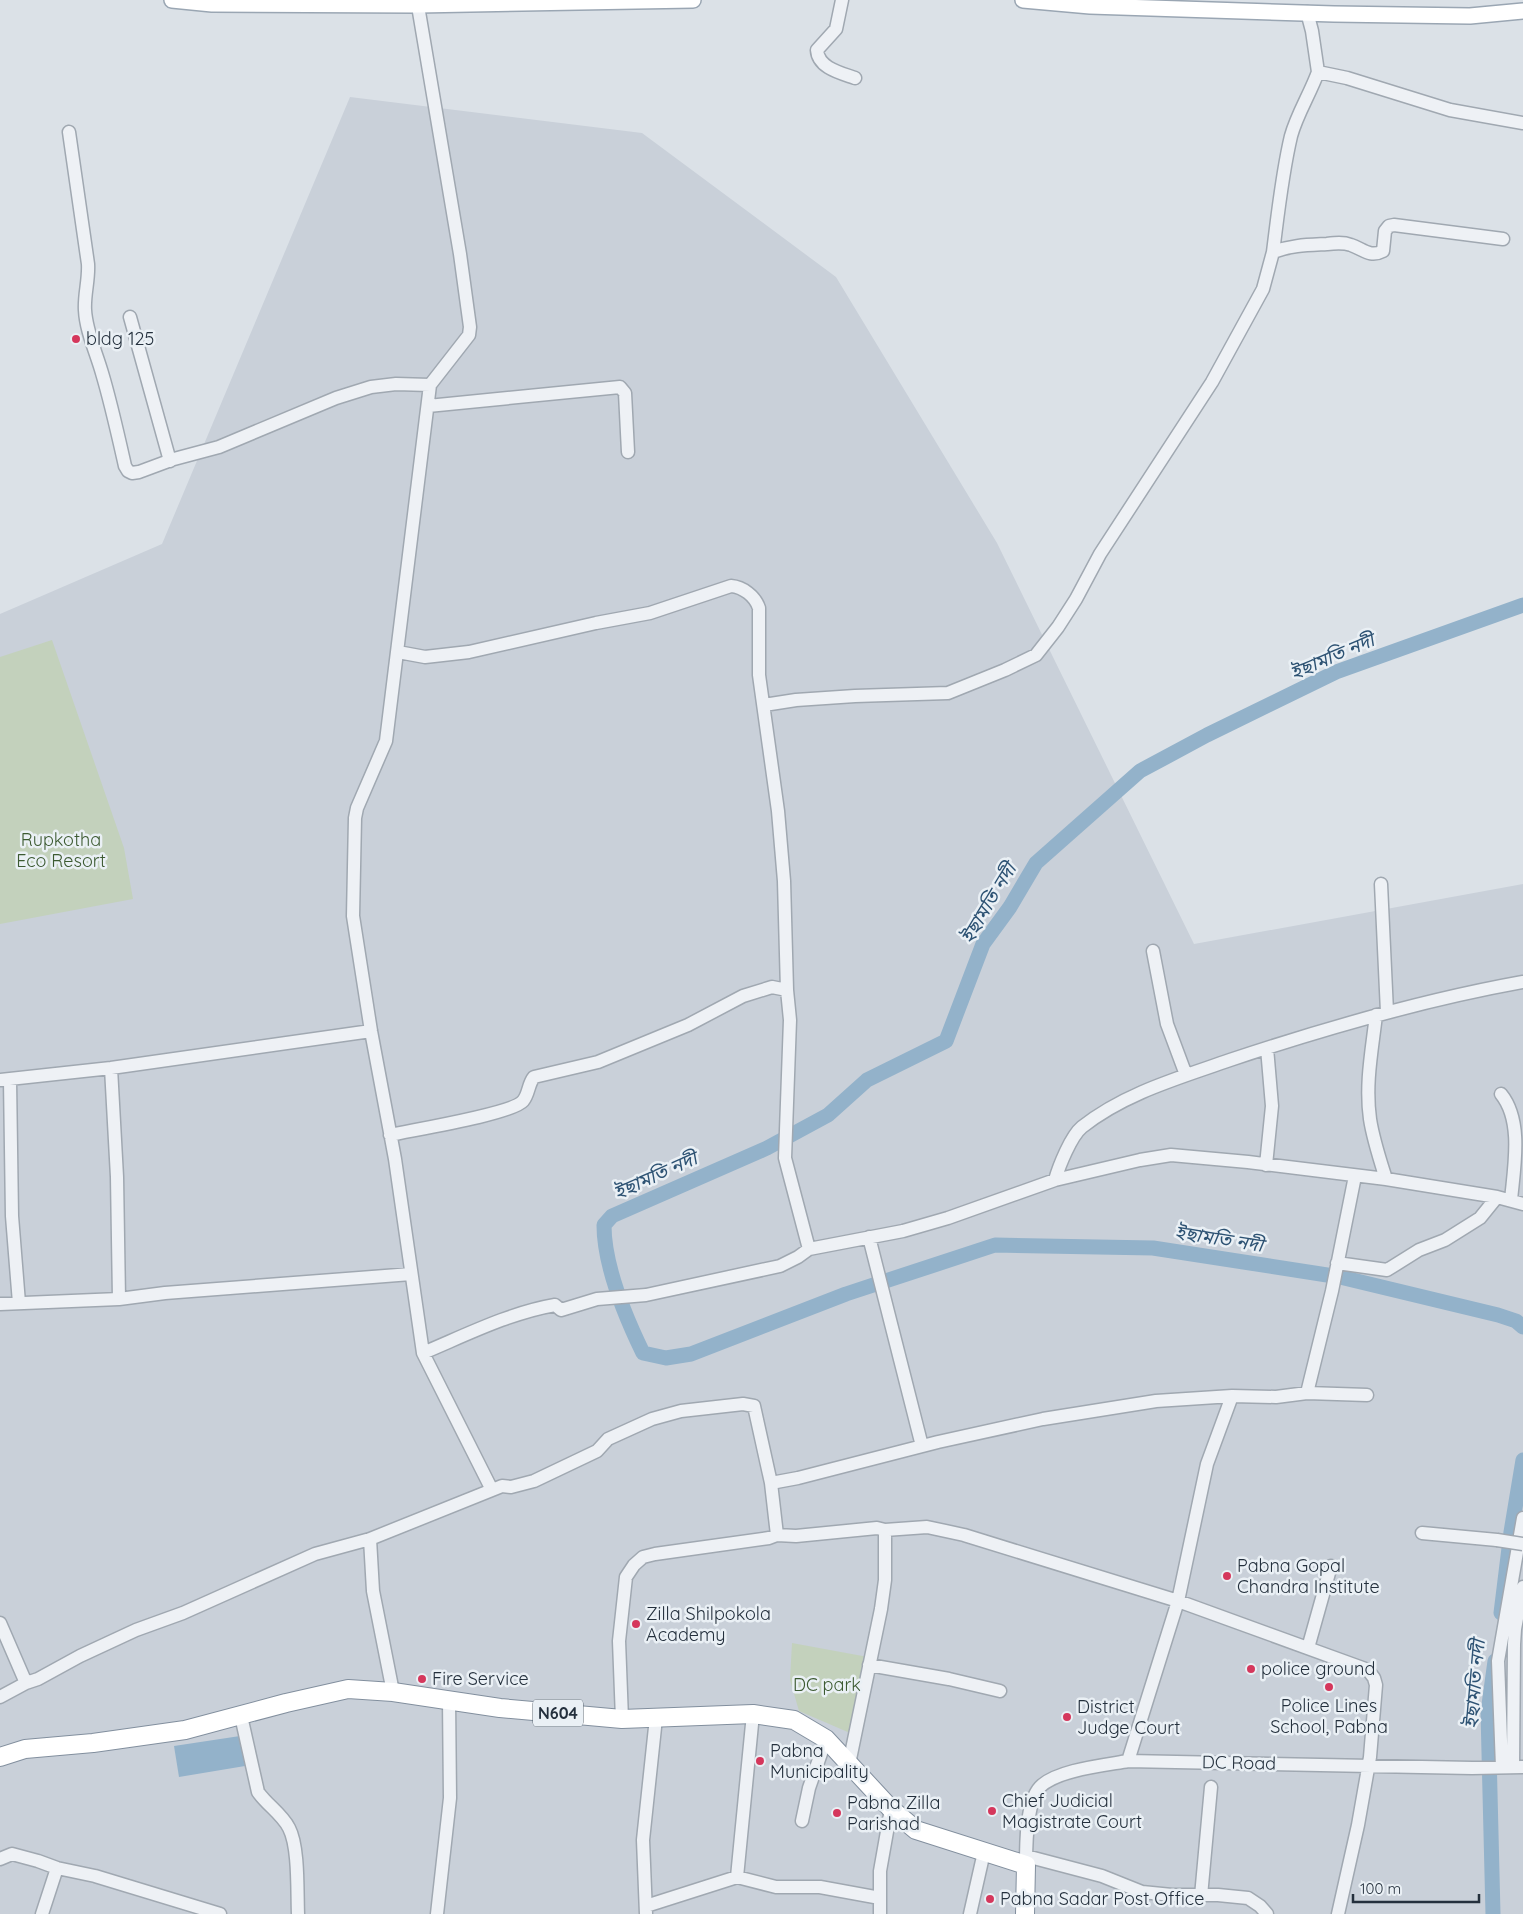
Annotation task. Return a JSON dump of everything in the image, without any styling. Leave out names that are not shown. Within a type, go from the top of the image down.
[{"type":"highway","name":"N604","points":[[0,1757],[25,1749],[94,1743],[185,1730],[348,1689],[393,1692],[500,1708],[622,1719],[753,1714],[794,1720],[826,1739],[891,1809],[916,1830],[984,1852],[1026,1861]]},
{"type":"highway","points":[[1025,1914],[1026,1861]]},
{"type":"main road","points":[[172,0],[212,4],[693,0]]},
{"type":"main road","points":[[1023,0],[1090,6],[1470,16],[1523,11]]},
{"type":"street","points":[[842,0],[836,29],[817,50],[817,57],[822,64],[855,78]]},
{"type":"street","points":[[417,2],[460,254],[470,326],[469,335],[430,385],[386,742],[357,808],[355,818],[353,916],[371,1031],[395,1159],[423,1353],[492,1490]]},
{"type":"street","points":[[764,705],[796,700],[855,696],[948,693],[1036,655],[1067,613],[1100,554],[1212,382],[1263,289],[1273,252],[1292,135],[1305,99],[1318,72],[1307,12]]},
{"type":"street","points":[[1318,72],[1348,78],[1450,110],[1523,123]]},
{"type":"street","points":[[69,132],[88,264],[89,277],[84,310],[90,338],[113,414],[125,466],[132,473],[170,460],[219,447],[336,398],[371,387],[396,384],[430,385]]},
{"type":"street","points":[[1273,252],[1302,244],[1338,243],[1350,244],[1368,254],[1377,254],[1383,251],[1386,230],[1389,226],[1394,225],[1503,239]]},
{"type":"street","points":[[130,317],[170,460]]},
{"type":"street","points":[[428,406],[620,387],[625,394],[628,452]]},
{"type":"street","points":[[398,652],[425,657],[469,652],[596,623],[650,613],[731,586],[737,587],[756,600],[759,608],[759,675],[778,811],[783,863],[787,990],[790,1020],[785,1158],[809,1249]]},
{"type":"street","points":[[1381,884],[1381,1014],[1369,1065],[1368,1090],[1370,1120],[1386,1179]]},
{"type":"street","points":[[1153,951],[1167,1024],[1186,1075]]},
{"type":"street","points":[[1055,1180],[1060,1162],[1080,1128],[1117,1103],[1186,1075],[1266,1048],[1381,1014],[1523,982]]},
{"type":"street","points":[[390,1135],[463,1120],[513,1107],[523,1102],[530,1081],[534,1077],[598,1062],[688,1025],[743,996],[772,987],[787,990]]},
{"type":"street","points":[[19,1303],[12,1216],[5,1080],[111,1068],[371,1031]]},
{"type":"street","points":[[1266,1048],[1272,1106],[1266,1165]]},
{"type":"street","points":[[111,1068],[117,1177],[119,1299]]},
{"type":"street","points":[[1500,1094],[1507,1102],[1515,1128],[1515,1159],[1511,1200]]},
{"type":"street","points":[[423,1353],[534,1308],[555,1305],[561,1310],[597,1299],[613,1296],[646,1295],[780,1266],[809,1249],[902,1231],[948,1218],[1055,1180],[1104,1167],[1172,1155],[1386,1179],[1497,1197],[1523,1204]]},
{"type":"street","points":[[1307,1393],[1332,1291],[1355,1176]]},
{"type":"street","points":[[1337,1264],[1387,1270],[1419,1250],[1444,1240],[1480,1218],[1497,1197]]},
{"type":"street","points":[[869,1237],[922,1446]]},
{"type":"street","points":[[0,1304],[119,1299],[165,1293],[411,1274]]},
{"type":"street","points":[[771,1483],[798,1478],[922,1446],[1062,1416],[1156,1401],[1232,1396],[1276,1397],[1307,1393],[1367,1396]]},
{"type":"street","points":[[1128,1761],[1178,1601],[1207,1464],[1232,1396]]},
{"type":"street","points":[[0,1697],[136,1630],[183,1613],[314,1554],[370,1539],[502,1486],[512,1487],[534,1481],[597,1451],[608,1438],[652,1419],[681,1411],[743,1404],[754,1406],[771,1483],[777,1535]]},
{"type":"street","points":[[1512,1767],[1498,1661],[1523,1518]]},
{"type":"street","points":[[622,1719],[619,1641],[626,1577],[634,1565],[643,1557],[770,1538],[777,1535],[796,1536],[877,1528],[885,1530],[928,1527],[964,1535],[1178,1601],[1368,1670],[1374,1678],[1376,1689],[1369,1762],[1358,1825],[1338,1914]]},
{"type":"street","points":[[850,1764],[881,1609],[885,1580],[885,1530]]},
{"type":"street","points":[[1422,1533],[1523,1544]]},
{"type":"street","points":[[370,1539],[373,1591],[393,1692]]},
{"type":"street","points":[[1308,1648],[1331,1566]]},
{"type":"street","points":[[1512,1767],[1514,1644],[1523,1587]]},
{"type":"street","points":[[0,1623],[26,1683]]},
{"type":"street","points":[[869,1665],[949,1678],[1000,1691]]},
{"type":"street","points":[[437,1914],[450,1798],[449,1700]]},
{"type":"street","points":[[738,1877],[753,1714]]},
{"type":"street","points":[[241,1716],[258,1792],[288,1826],[294,1841],[298,1914]]},
{"type":"street","points":[[656,1718],[643,1840],[646,1910],[738,1877],[776,1886],[820,1886],[880,1898]]},
{"type":"street","points":[[802,1821],[809,1788],[826,1739]]},
{"type":"street","name":"DC Road","points":[[1026,1861],[1026,1833],[1035,1795],[1039,1788],[1049,1780],[1076,1771],[1128,1761],[1369,1762],[1472,1768],[1512,1767]]},
{"type":"street","points":[[1201,1896],[1211,1787]]},
{"type":"street","points":[[880,1914],[880,1871],[891,1809]]},
{"type":"street","points":[[0,1845],[6,1857],[38,1860],[57,1868],[95,1876],[220,1914]]},
{"type":"street","points":[[970,1914],[984,1852]]},
{"type":"street","points":[[1026,1861],[1102,1876],[1142,1892],[1248,1898],[1260,1906],[1267,1914]]},
{"type":"street","points":[[42,1914],[57,1868]]},
{"type":"shaded area","points":[[350,97],[642,133],[836,277],[997,543],[1194,944],[1523,884],[1523,1914],[0,1914],[0,614],[162,544]]},
{"type":"green space","name":"Rupkotha Eco Resort","points":[[52,640],[124,848],[133,899],[0,924],[0,657]]},
{"type":"green space","name":"DC park","points":[[792,1643],[868,1657],[850,1733],[799,1711],[790,1680]]},
{"type":"water","points":[[240,1736],[245,1766],[179,1777],[174,1746]]},
{"type":"waterway","name":"ইছামতি নদী","points":[[1523,605],[1336,672],[1207,735],[1140,771],[1036,863],[1010,907],[983,944],[946,1041],[867,1080],[828,1115],[767,1148],[612,1216],[604,1225],[605,1241],[612,1274],[636,1339],[643,1353],[666,1358],[691,1354],[846,1294],[995,1245],[1153,1248],[1340,1277],[1498,1315],[1516,1321],[1523,1327]]},
{"type":"waterway","name":"ইছামতি নদী","points":[[1501,1613],[1511,1532],[1523,1460]]},
{"type":"waterway","name":"ইছামতি নদী","points":[[1493,1914],[1488,1712],[1495,1661]]},
{"type":"place","name":"bldg 125","points":[[76,339]]},
{"type":"place","name":"Pabna Gopal Chandra Institute","points":[[1227,1576]]},
{"type":"place","name":"Zilla Shilpokola Academy","points":[[636,1624]]},
{"type":"place","name":"police ground","points":[[1251,1669]]},
{"type":"place","name":"Fire Service","points":[[422,1679]]},
{"type":"place","name":"Police Lines School, Pabna","points":[[1329,1687]]},
{"type":"place","name":"District Judge Court","points":[[1067,1717]]},
{"type":"place","name":"Pabna Municipality","points":[[760,1761]]},
{"type":"place","name":"Chief Judicial Magistrate Court","points":[[992,1811]]},
{"type":"place","name":"Pabna Zilla Parishad","points":[[837,1813]]},
{"type":"place","name":"Pabna Sadar Post Office","points":[[990,1899]]}]
